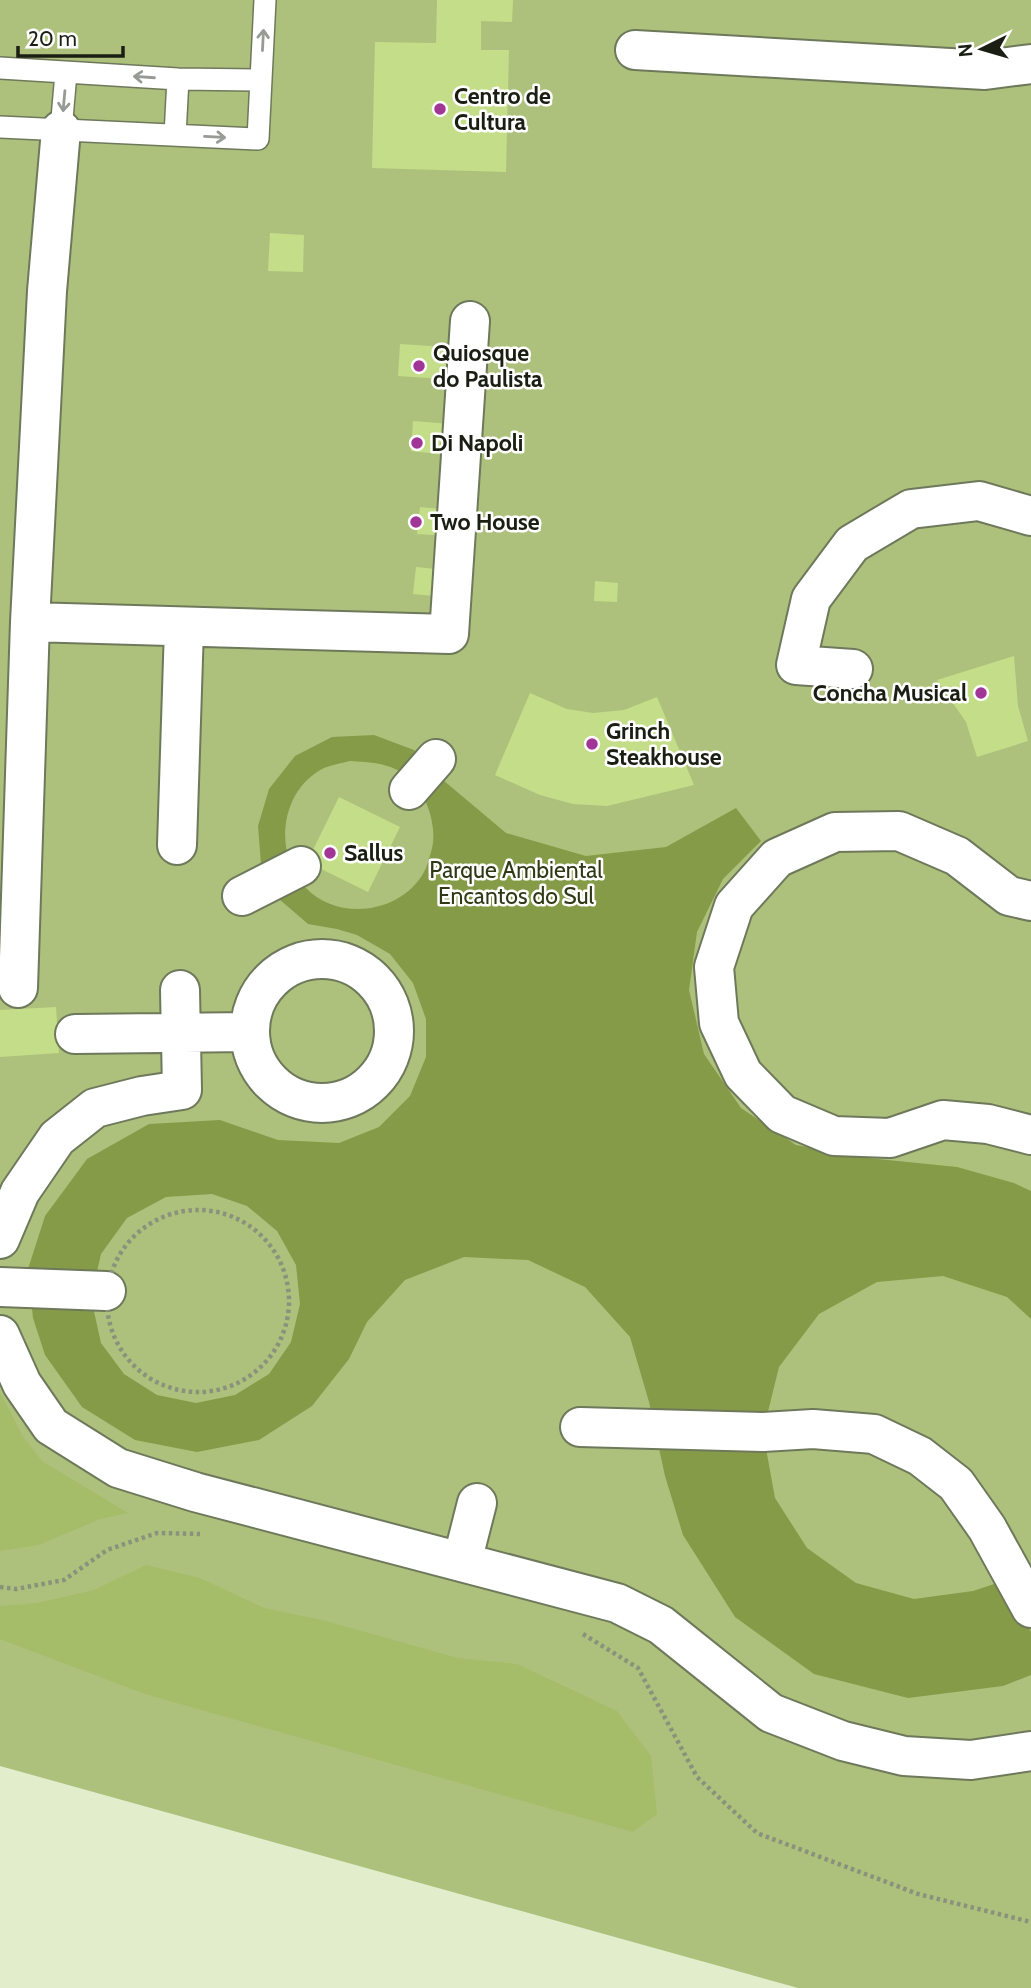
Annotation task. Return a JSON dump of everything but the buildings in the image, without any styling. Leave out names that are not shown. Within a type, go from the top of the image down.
[{"type":"street","points":[[635,50],[985,70],[1031,65]]},
{"type":"street","points":[[18,988],[38,748],[30,622],[47,291],[61,130]]},
{"type":"street","points":[[30,622],[449,634],[470,321]]},
{"type":"street","points":[[853,669],[796,666],[811,599],[852,544],[911,509],[978,501],[1031,516]]},
{"type":"street","points":[[177,845],[168,752],[184,628]]},
{"type":"street","points":[[1031,901],[1010,895],[957,856],[899,831],[835,832],[776,858],[734,906],[714,967],[719,1023],[743,1074],[782,1114],[834,1136],[890,1138],[943,1120],[988,1124],[1031,1135]]},
{"type":"street","points":[[0,1239],[20,1192],[57,1138],[95,1108],[142,1096],[182,1090],[180,990]]},
{"type":"street","points":[[75,1034],[249,1032]]},
{"type":"street","points":[[9,1287],[106,1291]]},
{"type":"street","points":[[0,1335],[22,1384],[51,1426],[118,1468],[195,1492],[617,1603],[661,1625],[771,1713],[843,1741],[904,1756],[971,1760],[1031,1751]]},
{"type":"street","points":[[580,1427],[763,1432],[813,1429],[874,1434],[920,1456],[956,1484],[987,1528],[1031,1608]]},
{"type":"street","points":[[462,1562],[477,1503]]},
{"type":"lane","points":[[0,127],[258,139],[265,0]]},
{"type":"lane","points":[[0,68],[178,79],[261,80]]},
{"type":"lane","points":[[61,130],[66,73]]},
{"type":"lane","points":[[175,135],[178,79]]},
{"type":"path","points":[[207,1208],[242,1219],[270,1242],[286,1274],[290,1310],[279,1345],[256,1373],[224,1390],[189,1393],[155,1382],[127,1360],[110,1327],[106,1291],[116,1257],[139,1229],[171,1212],[207,1208]]},
{"type":"path","points":[[0,1587],[16,1589],[64,1580],[107,1550],[157,1533],[209,1534]]},
{"type":"path","points":[[575,1629],[638,1668],[697,1777],[757,1833],[918,1894],[1031,1922]]},
{"type":"green space","name":"Parque Ambiental Encantos do Sul","points":[[0,0],[1031,0],[1031,1988],[798,1988],[0,1766]]},
{"type":"shaded area","points":[[374,735],[414,750],[443,780],[506,833],[586,856],[666,847],[736,808],[761,841],[723,879],[697,932],[689,990],[704,1054],[741,1108],[796,1145],[868,1158],[957,1167],[1014,1183],[1031,1191],[1031,1319],[1007,1297],[943,1276],[877,1282],[819,1314],[779,1367],[763,1432],[775,1498],[807,1548],[856,1583],[914,1599],[973,1591],[1003,1581],[1031,1632],[1031,1675],[1003,1686],[908,1698],[814,1674],[735,1617],[683,1535],[665,1476],[649,1402],[630,1337],[585,1287],[528,1260],[464,1257],[405,1280],[367,1322],[349,1359],[312,1406],[259,1440],[197,1452],[135,1440],[82,1407],[45,1355],[33,1318],[28,1269],[45,1216],[87,1159],[149,1124],[220,1120],[278,1140],[339,1143],[379,1127],[410,1096],[426,1057],[426,1019],[413,983],[390,954],[357,935],[308,924],[279,899],[261,864],[258,826],[269,789],[295,756],[332,737]],"holes":[[[350,761],[386,766],[406,775],[425,800],[432,821],[433,842],[427,865],[414,886],[400,897],[368,908],[351,909],[318,898],[305,887],[295,873],[285,840],[290,806],[298,791],[309,778],[324,768]],[[212,1194],[247,1206],[277,1231],[296,1265],[300,1304],[291,1342],[269,1374],[235,1395],[196,1403],[157,1395],[124,1374],[101,1343],[91,1298],[101,1254],[127,1218],[166,1197]]]},
{"type":"shaded area","points":[[0,1392],[22,1435],[42,1461],[128,1513],[100,1519],[39,1545],[0,1551]]},
{"type":"shaded area","points":[[146,1565],[200,1578],[264,1608],[322,1620],[458,1658],[517,1664],[617,1711],[651,1756],[657,1814],[633,1832],[145,1694],[0,1639],[0,1606],[37,1603],[94,1590]]},
{"type":"place","name":"Centro de Cultura","points":[[440,109]]},
{"type":"place","name":"Quiosque do Paulista","points":[[419,366]]},
{"type":"place","name":"Di Napoli","points":[[417,443]]},
{"type":"place","name":"Two House","points":[[416,522]]},
{"type":"place","name":"Concha Musical","points":[[981,693]]},
{"type":"place","name":"Grinch Steakhouse","points":[[592,744]]},
{"type":"place","name":"Sallus","points":[[330,853]]}]
